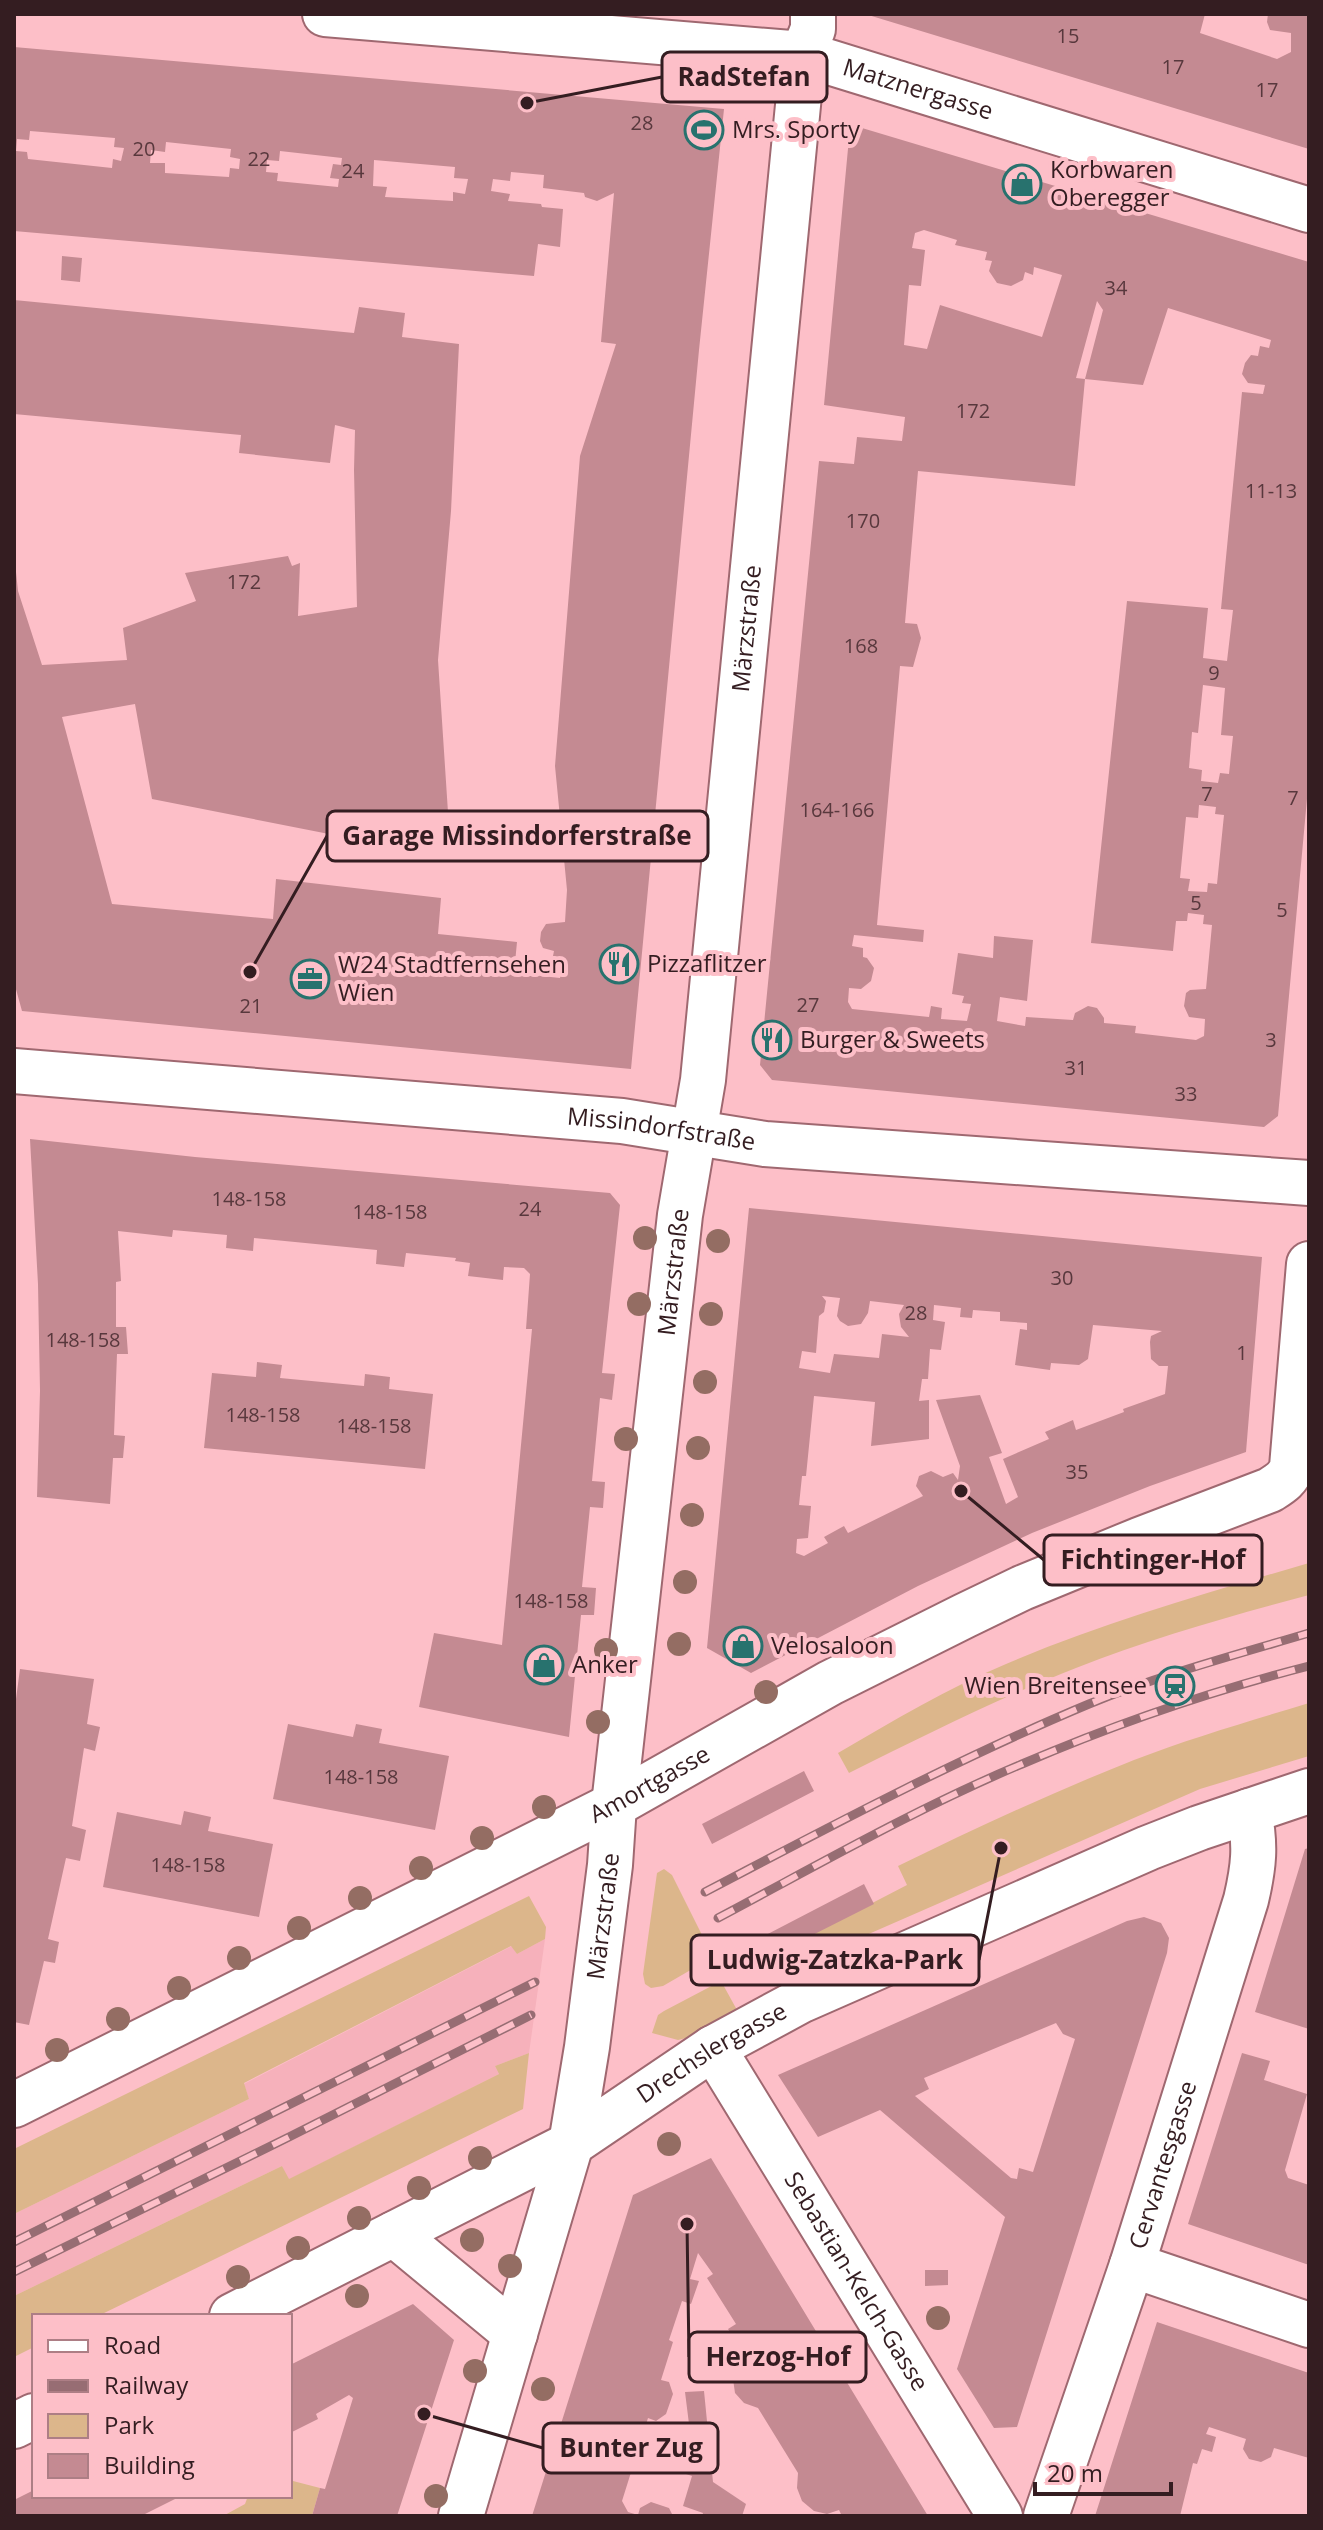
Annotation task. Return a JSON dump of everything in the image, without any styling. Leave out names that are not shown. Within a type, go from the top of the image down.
[{"type":"street","name":"Matznergasse","points":[[325,14],[808,34],[1309,210]]},
{"type":"street","name":"Märzstraße","points":[[461,2516],[571,2144],[587,2047],[610,1865],[614,1805],[680,1215],[706,1048],[808,34]]},
{"type":"street","name":"Missindorfstraße","points":[[14,1071],[622,1121],[765,1144],[1309,1183]]},
{"type":"street","name":"Amortgasse","points":[[14,2105],[614,1805],[830,1683],[964,1616],[1022,1588],[1270,1490],[1289,1476],[1292,1467],[1309,1264]]},
{"type":"street","name":"Drechslergasse","points":[[236,2314],[571,2144],[713,2048],[770,2016],[1148,1848],[1309,1791]]},
{"type":"street","name":"Cervantesgasse","points":[[1046,2516],[1132,2265],[1246,1900],[1254,1866],[1254,1839],[1249,1811]]},
{"type":"street","name":"Sebastian-Kelch-Gasse","points":[[713,2048],[1000,2516]]},
{"type":"street","points":[[394,2234],[515,2334]]},
{"type":"street","points":[[1132,2265],[1309,2325]]},
{"type":"street","points":[[14,2426],[32,2417]]},
{"type":"shaded area","points":[[545,1939],[529,2053],[495,2066],[499,2074],[288,2180],[282,2166],[14,2296],[14,2214],[249,2099],[244,2084],[512,1946],[517,1954]]},
{"type":"green space","points":[[1309,1563],[1309,1595],[1163,1637],[1076,1668],[990,1705],[849,1773],[838,1753],[942,1694],[1043,1649],[1156,1609]]},
{"type":"green space","points":[[1309,1703],[1309,1756],[1200,1789],[784,1971],[781,1967],[761,1976],[747,1968],[907,1885],[898,1866],[956,1838],[1134,1760]]},
{"type":"green space","points":[[664,1869],[672,1875],[713,1957],[663,1986],[651,1988],[645,1984],[643,1974],[657,1873]]},
{"type":"green space","points":[[529,1896],[546,1927],[545,1939],[517,1954],[511,1946],[244,2083],[249,2099],[14,2214],[14,2149]]},
{"type":"green space","points":[[721,1981],[737,2010],[686,2038],[678,2040],[652,2033],[658,2015]]},
{"type":"green space","points":[[529,2053],[523,2109],[102,2314],[32,2314],[32,2348],[14,2357],[14,2296],[282,2166],[289,2179],[499,2074],[495,2066]]},
{"type":"green space","points":[[292,2479],[320,2488],[312,2516],[223,2516],[245,2504],[247,2498],[292,2498]]},
{"type":"building","points":[[865,14],[1205,14],[1200,33],[1277,59],[1291,52],[1291,33],[1270,30],[1268,14],[1309,14],[1309,149]]},
{"type":"building","points":[[14,47],[724,109],[631,1069],[22,1011],[14,982],[14,572],[42,665],[127,660],[123,628],[196,601],[185,573],[288,556],[292,566],[300,563],[298,616],[357,607],[355,430],[335,425],[330,463],[239,453],[241,435],[14,414],[14,300],[354,333],[359,307],[405,313],[402,337],[459,344],[451,511],[438,660],[451,858],[152,799],[135,704],[62,717],[112,904],[273,919],[276,879],[441,898],[438,934],[517,942],[514,973],[560,978],[563,963],[552,961],[554,951],[543,948],[540,941],[546,924],[565,922],[567,890],[555,766],[580,456],[616,344],[601,342],[614,193],[597,201],[585,197],[584,193],[543,188],[544,175],[511,172],[510,181],[493,179],[491,191],[510,194],[508,201],[563,209],[560,247],[538,244],[534,276],[14,231]],"holes":[[[30,131],[115,138],[114,147],[124,148],[121,161],[113,159],[112,168],[28,159],[27,152],[16,151],[17,139],[29,140]],[[166,142],[231,149],[230,157],[240,159],[239,169],[230,168],[229,177],[165,173],[165,163],[150,163],[151,150],[165,152]],[[280,151],[342,158],[341,165],[333,164],[330,178],[339,179],[338,187],[277,181],[278,173],[266,172],[267,160],[279,161]],[[374,160],[455,167],[454,178],[468,179],[465,194],[453,192],[453,201],[385,197],[387,187],[373,186]]]},
{"type":"building","points":[[862,128],[1309,262],[1309,777],[1278,1116],[1264,1127],[772,1080],[760,1065],[819,461],[854,464],[857,437],[902,441],[905,417],[824,405],[849,138]],"holes":[[[924,230],[957,240],[955,245],[987,252],[985,260],[992,261],[989,271],[997,283],[1011,286],[1023,280],[1025,272],[1033,275],[1034,267],[1062,275],[1042,337],[940,305],[927,349],[904,345],[909,285],[921,286],[925,250],[912,248],[915,233]],[[1097,301],[1103,310],[1085,379],[1076,378]],[[1168,308],[1271,340],[1269,348],[1260,346],[1258,356],[1251,355],[1242,374],[1248,383],[1265,385],[1263,394],[1242,392],[1221,609],[1233,610],[1227,661],[1203,658],[1208,608],[1127,601],[1091,943],[1173,951],[1176,921],[1187,921],[1188,913],[1204,915],[1203,924],[1212,925],[1206,989],[1186,993],[1184,1006],[1189,1017],[1205,1019],[1204,1036],[1196,1040],[1135,1033],[1136,1026],[1104,1023],[1097,1008],[1088,1006],[1075,1013],[1073,1020],[1026,1017],[1025,1026],[997,1021],[1000,997],[1027,1001],[1033,940],[994,936],[993,958],[958,953],[952,994],[964,996],[962,1003],[971,1004],[967,1021],[941,1019],[942,1008],[931,1006],[929,1017],[852,1009],[848,1002],[849,988],[861,989],[871,981],[874,968],[863,957],[863,948],[852,946],[854,935],[923,942],[924,930],[877,925],[900,666],[913,667],[921,638],[917,624],[905,623],[918,471],[1075,486],[1085,379],[1143,385]],[[1203,685],[1225,688],[1221,735],[1233,736],[1229,774],[1220,773],[1218,783],[1201,781],[1202,770],[1189,768],[1192,732],[1198,733]],[[1199,805],[1216,807],[1215,814],[1224,815],[1217,884],[1208,883],[1207,892],[1188,891],[1190,879],[1180,878],[1186,817],[1198,818]]]},
{"type":"building","points":[[62,256],[82,258],[80,282],[61,280]]},
{"type":"building","points":[[30,1139],[195,1157],[610,1193],[620,1205],[602,1373],[615,1374],[612,1400],[600,1398],[592,1481],[605,1482],[603,1508],[590,1507],[582,1587],[596,1588],[594,1615],[581,1615],[569,1737],[419,1707],[434,1633],[502,1645],[532,1329],[526,1329],[530,1274],[524,1268],[504,1267],[503,1280],[468,1276],[470,1263],[455,1261],[456,1258],[406,1253],[404,1267],[376,1264],[377,1250],[254,1238],[253,1251],[226,1248],[227,1235],[173,1230],[172,1237],[118,1231],[121,1281],[116,1282],[116,1327],[126,1327],[128,1354],[117,1354],[114,1435],[125,1436],[123,1458],[113,1458],[110,1504],[37,1497],[40,1391],[38,1284]]},
{"type":"building","points":[[749,1208],[1262,1257],[1246,1452],[1032,1533],[918,1586],[751,1673],[707,1648]],"holes":[[[822,1296],[840,1298],[837,1316],[848,1326],[861,1324],[868,1313],[870,1301],[904,1305],[899,1314],[900,1321],[909,1337],[882,1334],[879,1358],[834,1354],[830,1373],[799,1368],[802,1351],[816,1353],[819,1316],[824,1312],[826,1301]],[[934,1305],[961,1308],[960,1317],[972,1318],[973,1310],[1000,1312],[1000,1321],[1027,1323],[1027,1330],[1020,1329],[1015,1365],[1050,1370],[1051,1363],[1079,1365],[1088,1359],[1093,1325],[1162,1331],[1151,1336],[1150,1342],[1151,1359],[1159,1366],[1168,1366],[1165,1394],[1076,1430],[1073,1420],[1045,1432],[1049,1439],[1003,1459],[1018,1497],[1006,1504],[989,1457],[1002,1453],[980,1395],[936,1400],[960,1466],[958,1480],[953,1473],[943,1477],[931,1471],[919,1476],[916,1486],[923,1496],[848,1533],[844,1526],[824,1537],[828,1543],[804,1556],[796,1553],[797,1539],[808,1538],[811,1506],[799,1505],[802,1476],[806,1476],[814,1396],[875,1402],[871,1446],[929,1439],[929,1400],[919,1401],[922,1379],[928,1379],[930,1349],[941,1350],[945,1322],[933,1320]]]},
{"type":"building","points":[[257,1362],[282,1365],[280,1378],[364,1386],[365,1374],[390,1377],[389,1389],[433,1394],[425,1469],[204,1448],[212,1373],[256,1377]]},
{"type":"building","points":[[20,1669],[94,1679],[87,1724],[100,1727],[95,1751],[84,1748],[72,1826],[86,1830],[80,1861],[66,1858],[48,1939],[59,1942],[55,1963],[44,1961],[29,2025],[14,2022],[14,1714]]},
{"type":"building","points":[[288,1724],[353,1737],[356,1724],[382,1729],[379,1743],[449,1756],[435,1830],[273,1799]]},
{"type":"building","points":[[804,1771],[814,1791],[712,1844],[702,1824]]},
{"type":"building","points":[[184,1811],[211,1817],[208,1831],[273,1844],[259,1917],[103,1887],[117,1812],[181,1825]]},
{"type":"building","points":[[1309,1848],[1309,2029],[1255,2012],[1305,1849]]},
{"type":"building","points":[[864,1884],[874,1904],[771,1956],[762,1937]]},
{"type":"building","points":[[1144,1917],[1161,1923],[1169,1938],[1167,1953],[1017,2427],[994,2428],[957,2369],[1005,2217],[880,2110],[818,2137],[778,2075],[1127,1921]],"holes":[[[1056,2023],[1063,2034],[1075,2039],[1033,2172],[1019,2168],[1017,2179],[1011,2178],[915,2096],[929,2089],[924,2078]]]},
{"type":"building","points":[[1242,2053],[1270,2061],[1264,2080],[1307,2094],[1285,2170],[1288,2178],[1309,2185],[1309,2265],[1188,2224]]},
{"type":"building","points":[[711,2158],[928,2516],[842,2516],[839,2510],[827,2514],[814,2511],[802,2501],[797,2488],[798,2473],[758,2408],[744,2403],[735,2393],[733,2379],[736,2366],[745,2356],[728,2329],[736,2324],[707,2278],[713,2274],[698,2253],[690,2279],[699,2281],[691,2304],[682,2301],[669,2340],[673,2342],[661,2380],[669,2382],[673,2394],[666,2414],[656,2421],[648,2418],[622,2501],[628,2512],[638,2515],[640,2508],[651,2502],[669,2508],[673,2516],[532,2516],[633,2195]]},
{"type":"building","points":[[925,2270],[948,2270],[948,2285],[925,2286]]},
{"type":"building","points":[[413,2304],[454,2340],[397,2516],[312,2516],[320,2488],[325,2489],[353,2398],[349,2395],[316,2414],[318,2419],[292,2432],[292,2364]]},
{"type":"building","points":[[1157,2322],[1309,2373],[1309,2458],[1274,2448],[1271,2457],[1261,2462],[1249,2459],[1243,2449],[1246,2439],[1209,2427],[1206,2434],[1216,2437],[1212,2452],[1202,2449],[1197,2464],[1193,2463],[1180,2516],[1095,2516]]},
{"type":"building","points":[[704,2391],[713,2482],[746,2504],[742,2516],[702,2516],[703,2513],[683,2506],[692,2476],[662,2466],[667,2449],[693,2456],[685,2392]]},
{"type":"building","points":[[32,2491],[32,2498],[177,2498],[141,2516],[14,2516],[14,2500]]},
{"type":"railway","points":[[705,1892],[943,1770],[1040,1725],[1170,1675],[1309,1633]]},
{"type":"railway","points":[[718,1918],[906,1818],[1022,1764],[1164,1709],[1309,1666]]},
{"type":"railway","points":[[14,2242],[535,1982]]},
{"type":"railway","points":[[14,2272],[531,2015]]},
{"type":"place","name":"RadStefan","points":[[527,103]]},
{"type":"place","name":"Mrs. Sporty","points":[[704,130]]},
{"type":"place","name":"Korbwaren Oberegger","points":[[1022,184]]},
{"type":"place","name":"Pizzaflitzer","points":[[619,964]]},
{"type":"place","name":"Garage Missindorferstraße","points":[[250,972]]},
{"type":"place","name":"W24 Stadtfernsehen Wien","points":[[310,979]]},
{"type":"place","name":"Burger & Sweets","points":[[772,1040]]},
{"type":"place","name":"Fichtinger-Hof","points":[[961,1491]]},
{"type":"place","name":"Velosaloon","points":[[743,1646]]},
{"type":"place","name":"Anker","points":[[544,1665]]},
{"type":"place","name":"Wien Breitensee","points":[[1175,1686]]},
{"type":"place","name":"Ludwig-Zatzka-Park","points":[[1001,1848]]},
{"type":"place","name":"Herzog-Hof","points":[[687,2224]]},
{"type":"place","name":"Bunter Zug","points":[[424,2414]]}]
